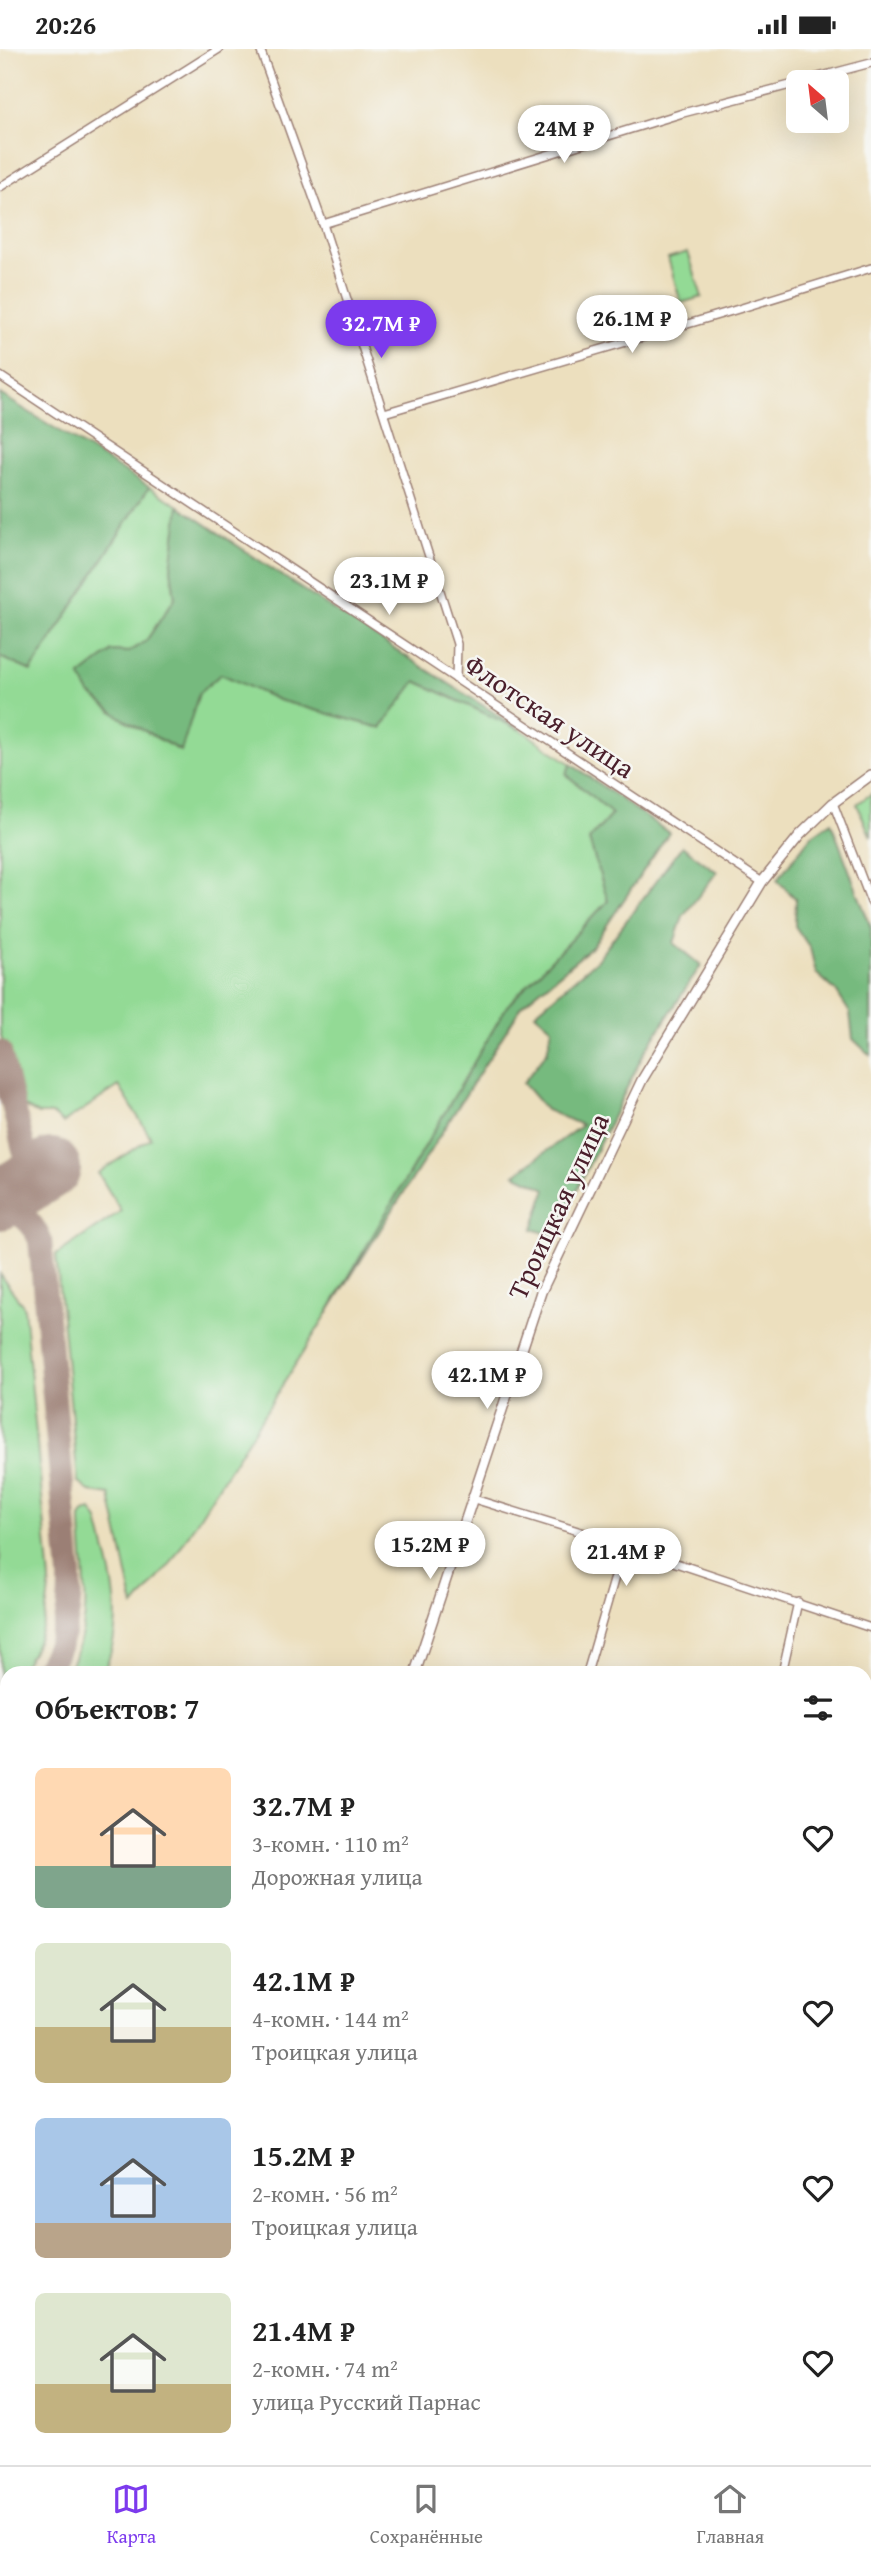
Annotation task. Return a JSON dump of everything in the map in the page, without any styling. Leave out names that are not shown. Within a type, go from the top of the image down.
[{"type":"street","points":[[0,187],[219,49]]},
{"type":"street","points":[[260,49],[323,224],[457,644],[456,678]]},
{"type":"street","points":[[844,70],[871,63]]},
{"type":"street","points":[[323,224],[683,113],[786,85]]},
{"type":"street","points":[[384,413],[871,268]]},
{"type":"street","name":"Флотская улица","points":[[0,376],[762,882]]},
{"type":"street","name":"Троицкая улица","points":[[417,1666],[530,1322],[562,1246],[642,1080],[762,882],[800,835],[833,803],[871,775]]},
{"type":"street","points":[[833,803],[871,902]]},
{"type":"street","points":[[474,1499],[798,1602],[871,1628]]},
{"type":"street","points":[[589,1666],[624,1546]]},
{"type":"street","points":[[784,1666],[798,1602]]},
{"type":"green space","points":[[688,252],[702,297],[681,303],[668,258]]},
{"type":"green space","points":[[0,394],[149,487],[31,671],[0,657]]},
{"type":"green space","points":[[149,487],[179,506],[171,569],[175,598],[146,641],[129,652],[111,651],[90,694],[123,719],[180,751],[199,693],[221,673],[278,700],[416,681],[523,731],[571,764],[566,774],[612,814],[589,840],[608,901],[507,1006],[327,1314],[170,1564],[134,1607],[110,1495],[90,1492],[78,1482],[56,1255],[121,1211],[98,1173],[151,1138],[119,1086],[63,1123],[52,1114],[38,1114],[17,1103],[0,1031],[0,657],[31,671]]},
{"type":"green space","points":[[179,506],[318,600],[523,731],[416,681],[381,728],[278,700],[221,674],[199,693],[181,751],[123,719],[90,694],[80,676],[112,651],[129,652],[146,641],[175,598],[171,569]]},
{"type":"green space","points":[[571,764],[669,833],[592,947],[523,1004],[327,1314],[507,1006],[608,901],[589,840],[612,814],[566,774]]},
{"type":"green space","points":[[871,794],[871,837],[857,804]]},
{"type":"green space","points":[[831,822],[871,928],[871,1056],[853,1039],[850,1013],[836,991],[816,973],[810,948],[795,926],[796,899],[777,880],[811,836]]},
{"type":"green space","points":[[682,846],[717,872],[683,916],[674,943],[701,965],[644,1053],[554,1236],[533,1229],[546,1189],[515,1174],[582,1125],[546,1110],[523,1083],[547,1052],[552,1028],[535,1013],[597,960]]},
{"type":"green space","points":[[0,1274],[24,1307],[50,1581],[44,1618],[33,1651],[23,1666],[0,1666]]},
{"type":"green space","points":[[91,1510],[98,1520],[115,1597],[115,1634],[105,1666],[70,1666],[82,1634],[85,1616],[81,1518],[84,1512]]},
{"type":"taxiway","points":[[0,1052],[25,1154],[26,1164],[21,1187]]},
{"type":"taxiway","points":[[0,1209],[25,1218],[40,1240],[70,1576],[65,1627],[57,1651],[48,1666]]},
{"type":"runway","points":[[0,1200],[51,1168]]}]
